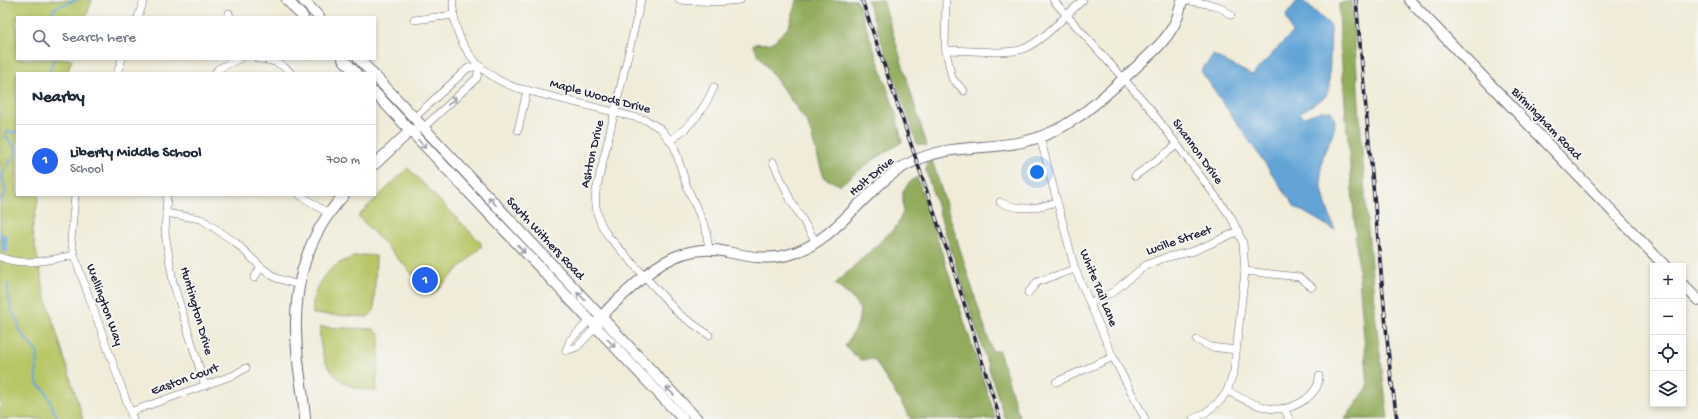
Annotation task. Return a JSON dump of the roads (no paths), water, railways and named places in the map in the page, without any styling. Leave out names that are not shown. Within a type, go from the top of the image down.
[{"type":"street","points":[[138,16],[144,0]]},
{"type":"street","points":[[288,0],[302,16]]},
{"type":"street","points":[[303,0],[318,16]]},
{"type":"street","name":"Maple Woods Drive","points":[[453,0],[456,26],[464,46],[479,66],[498,80],[527,90],[615,112],[654,124],[671,140],[687,188],[706,228],[709,250]]},
{"type":"street","name":"Ashton Drive","points":[[641,0],[596,190],[596,210],[600,223],[608,236],[645,274],[680,314],[709,335]]},
{"type":"street","points":[[679,0],[740,0]]},
{"type":"street","points":[[946,0],[946,50],[952,78],[964,91]]},
{"type":"street","name":"Shannon Drive","points":[[1053,0],[1148,106],[1239,231],[1245,252],[1245,271],[1234,371],[1227,391],[1213,407],[1193,419]]},
{"type":"street","points":[[946,50],[1006,51],[1024,49],[1034,43],[1083,0]]},
{"type":"street","name":"Holt Drive","points":[[593,324],[645,274],[656,266],[675,256],[709,250],[750,257],[774,257],[796,252],[816,242],[889,176],[916,160],[949,149],[1006,145],[1040,137],[1056,131],[1076,119],[1162,43],[1176,21],[1182,0]]},
{"type":"street","points":[[1185,0],[1218,6],[1231,15]]},
{"type":"street","name":"Birmingham Road","points":[[1409,0],[1662,263]]},
{"type":"street","points":[[414,20],[454,15]]},
{"type":"street","points":[[117,72],[122,60]]},
{"type":"street","points":[[216,72],[237,60]]},
{"type":"street","points":[[269,60],[286,68],[290,72]]},
{"type":"street","points":[[344,60],[355,72]]},
{"type":"street","points":[[359,60],[371,72]]},
{"type":"street","points":[[376,162],[410,131],[423,128],[477,78],[479,66],[468,68],[414,118],[410,131]]},
{"type":"street","name":"South Withers Road","points":[[376,77],[697,419]]},
{"type":"street","points":[[671,140],[694,122],[708,100],[714,86]]},
{"type":"street","points":[[518,130],[527,90]]},
{"type":"street","name":"South Withers Road","points":[[376,95],[683,419]]},
{"type":"street","name":"White Tail Lane","points":[[1040,137],[1075,269],[1113,357],[1145,419]]},
{"type":"street","points":[[1135,176],[1177,145]]},
{"type":"street","points":[[772,162],[791,201],[816,242]]},
{"type":"street","name":"Wellington Way","points":[[75,196],[71,240],[74,256],[131,416]]},
{"type":"street","name":"Huntington Drive","points":[[167,196],[166,233],[173,282],[205,386]]},
{"type":"street","points":[[302,196],[329,214]]},
{"type":"street","points":[[305,419],[296,340],[295,316],[298,285],[309,249],[329,214],[343,196]]},
{"type":"street","points":[[1000,202],[1010,206],[1027,209],[1057,202]]},
{"type":"street","points":[[166,213],[201,219],[234,242],[261,267],[276,278],[298,285]]},
{"type":"street","name":"Lucille Street","points":[[1090,303],[1113,292],[1138,270],[1150,263],[1194,251],[1239,231]]},
{"type":"street","points":[[0,257],[18,262],[34,262],[74,256]]},
{"type":"street","points":[[254,278],[261,267]]},
{"type":"street","points":[[1028,292],[1037,282],[1075,269]]},
{"type":"street","points":[[1245,271],[1299,277],[1312,287]]},
{"type":"street","points":[[1686,288],[1698,300]]},
{"type":"street","points":[[1197,340],[1211,347],[1236,350]]},
{"type":"street","points":[[1056,382],[1113,357]]},
{"type":"street","name":"Easton Court","points":[[131,416],[234,375],[246,368]]},
{"type":"street","points":[[1227,391],[1261,408],[1278,411],[1285,410],[1296,406],[1315,391],[1319,383],[1319,376]]},
{"type":"street","points":[[1285,410],[1289,419]]},
{"type":"water","points":[[1298,0],[1302,0],[1331,26],[1329,89],[1326,96],[1300,113],[1304,117],[1321,111],[1331,111],[1334,117],[1335,123],[1333,134],[1323,157],[1321,176],[1323,194],[1335,230],[1295,207],[1201,71],[1213,55],[1252,75],[1292,33],[1286,15]]},
{"type":"waterway","points":[[50,16],[56,7],[77,0]]},
{"type":"waterway","points":[[49,72],[54,60]]},
{"type":"waterway","points":[[16,132],[7,132],[6,137],[16,149]]},
{"type":"waterway","points":[[0,202],[6,193],[2,175],[16,152]]},
{"type":"waterway","points":[[0,233],[4,237]]},
{"type":"waterway","points":[[4,237],[5,250]]},
{"type":"waterway","points":[[8,284],[8,297],[12,312],[17,319],[20,331],[38,354],[36,376],[38,385],[48,395],[52,408],[57,416],[56,419]]},
{"type":"railway","points":[[862,0],[955,274],[1000,419]]},
{"type":"railway","points":[[1356,0],[1390,370],[1397,419]]},
{"type":"place","name":"Liberty Middle School","points":[[425,280]]}]
